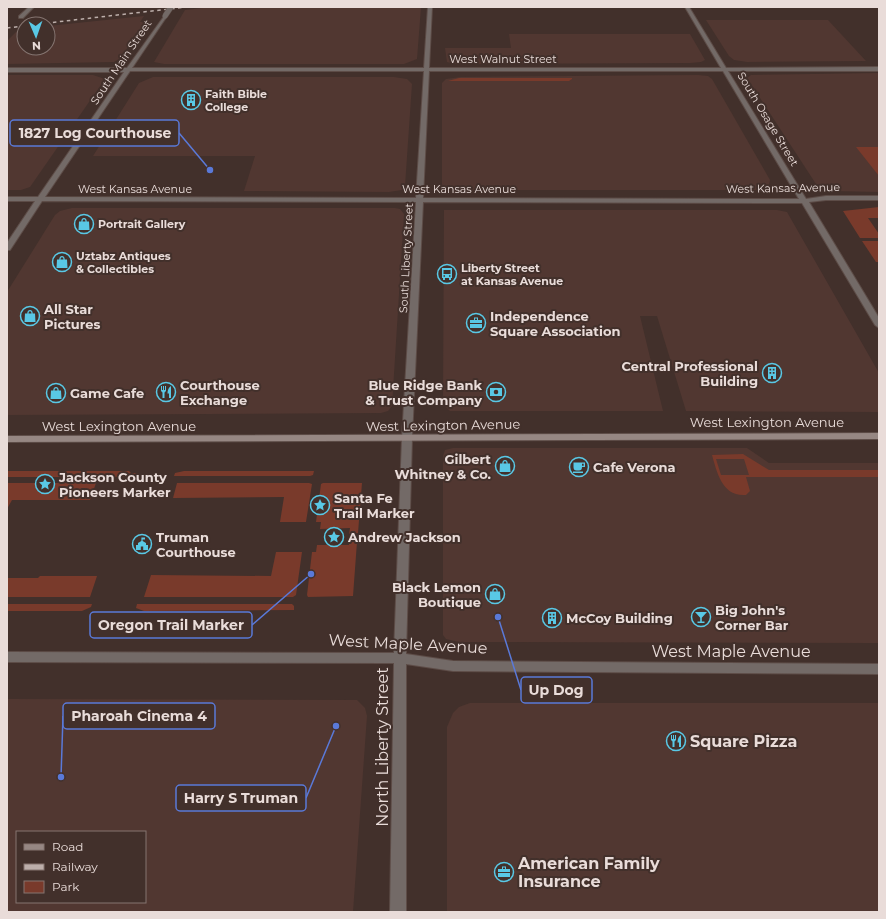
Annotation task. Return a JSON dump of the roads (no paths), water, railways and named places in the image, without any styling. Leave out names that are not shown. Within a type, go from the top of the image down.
[{"type":"street","points":[[22,16],[32,7]]},
{"type":"street","name":"South Main Street","points":[[7,248],[172,7]]},
{"type":"street","name":"South Liberty Street","points":[[407,438],[430,7]]},
{"type":"street","name":"South Osage Street","points":[[686,7],[879,325]]},
{"type":"street","name":"West Walnut Street","points":[[7,70],[879,69]]},
{"type":"street","name":"West Kansas Avenue","points":[[7,200],[804,201],[826,198],[879,198]]},
{"type":"street","name":"West Lexington Avenue","points":[[7,439],[879,436]]},
{"type":"street","name":"North Liberty Street","points":[[398,912],[400,658],[407,438]]},
{"type":"street","name":"West Maple Avenue","points":[[7,656],[400,658],[453,666],[879,669]]},
{"type":"railway","points":[[56,22],[187,7]]},
{"type":"railway","points":[[7,28],[16,27]]},
{"type":"place","name":"Faith Bible College","points":[[191,100]]},
{"type":"place","name":"1827 Log Courthouse","points":[[210,170]]},
{"type":"place","name":"Portrait Gallery","points":[[84,224]]},
{"type":"place","name":"Uztabz Antiques & Collectibles","points":[[62,262]]},
{"type":"place","name":"Liberty Street at Kansas Avenue","points":[[447,274]]},
{"type":"place","name":"All Star Pictures","points":[[30,316]]},
{"type":"place","name":"Independence Square Association","points":[[476,323]]},
{"type":"place","name":"Central Professional Building","points":[[772,373]]},
{"type":"place","name":"Courthouse Exchange","points":[[166,392]]},
{"type":"place","name":"Blue Ridge Bank & Trust Company","points":[[496,392]]},
{"type":"place","name":"Game Cafe","points":[[56,393]]},
{"type":"place","name":"Gilbert Whitney & Co.","points":[[505,466]]},
{"type":"place","name":"Cafe Verona","points":[[579,467]]},
{"type":"place","name":"Jackson County Pioneers Marker","points":[[45,484]]},
{"type":"place","name":"Santa Fe Trail Marker","points":[[320,505]]},
{"type":"place","name":"Andrew Jackson","points":[[334,537]]},
{"type":"place","name":"Truman Courthouse","points":[[142,544]]},
{"type":"place","name":"Oregon Trail Marker","points":[[311,574]]},
{"type":"place","name":"Black Lemon Boutique","points":[[495,594]]},
{"type":"place","name":"Up Dog","points":[[498,617]]},
{"type":"place","name":"Big John's Corner Bar","points":[[701,617]]},
{"type":"place","name":"McCoy Building","points":[[552,618]]},
{"type":"place","name":"Harry S Truman","points":[[336,726]]},
{"type":"place","name":"Square Pizza","points":[[676,741]]},
{"type":"place","name":"Pharoah Cinema 4","points":[[61,777]]},
{"type":"place","name":"American Family Insurance","points":[[504,872]]}]
